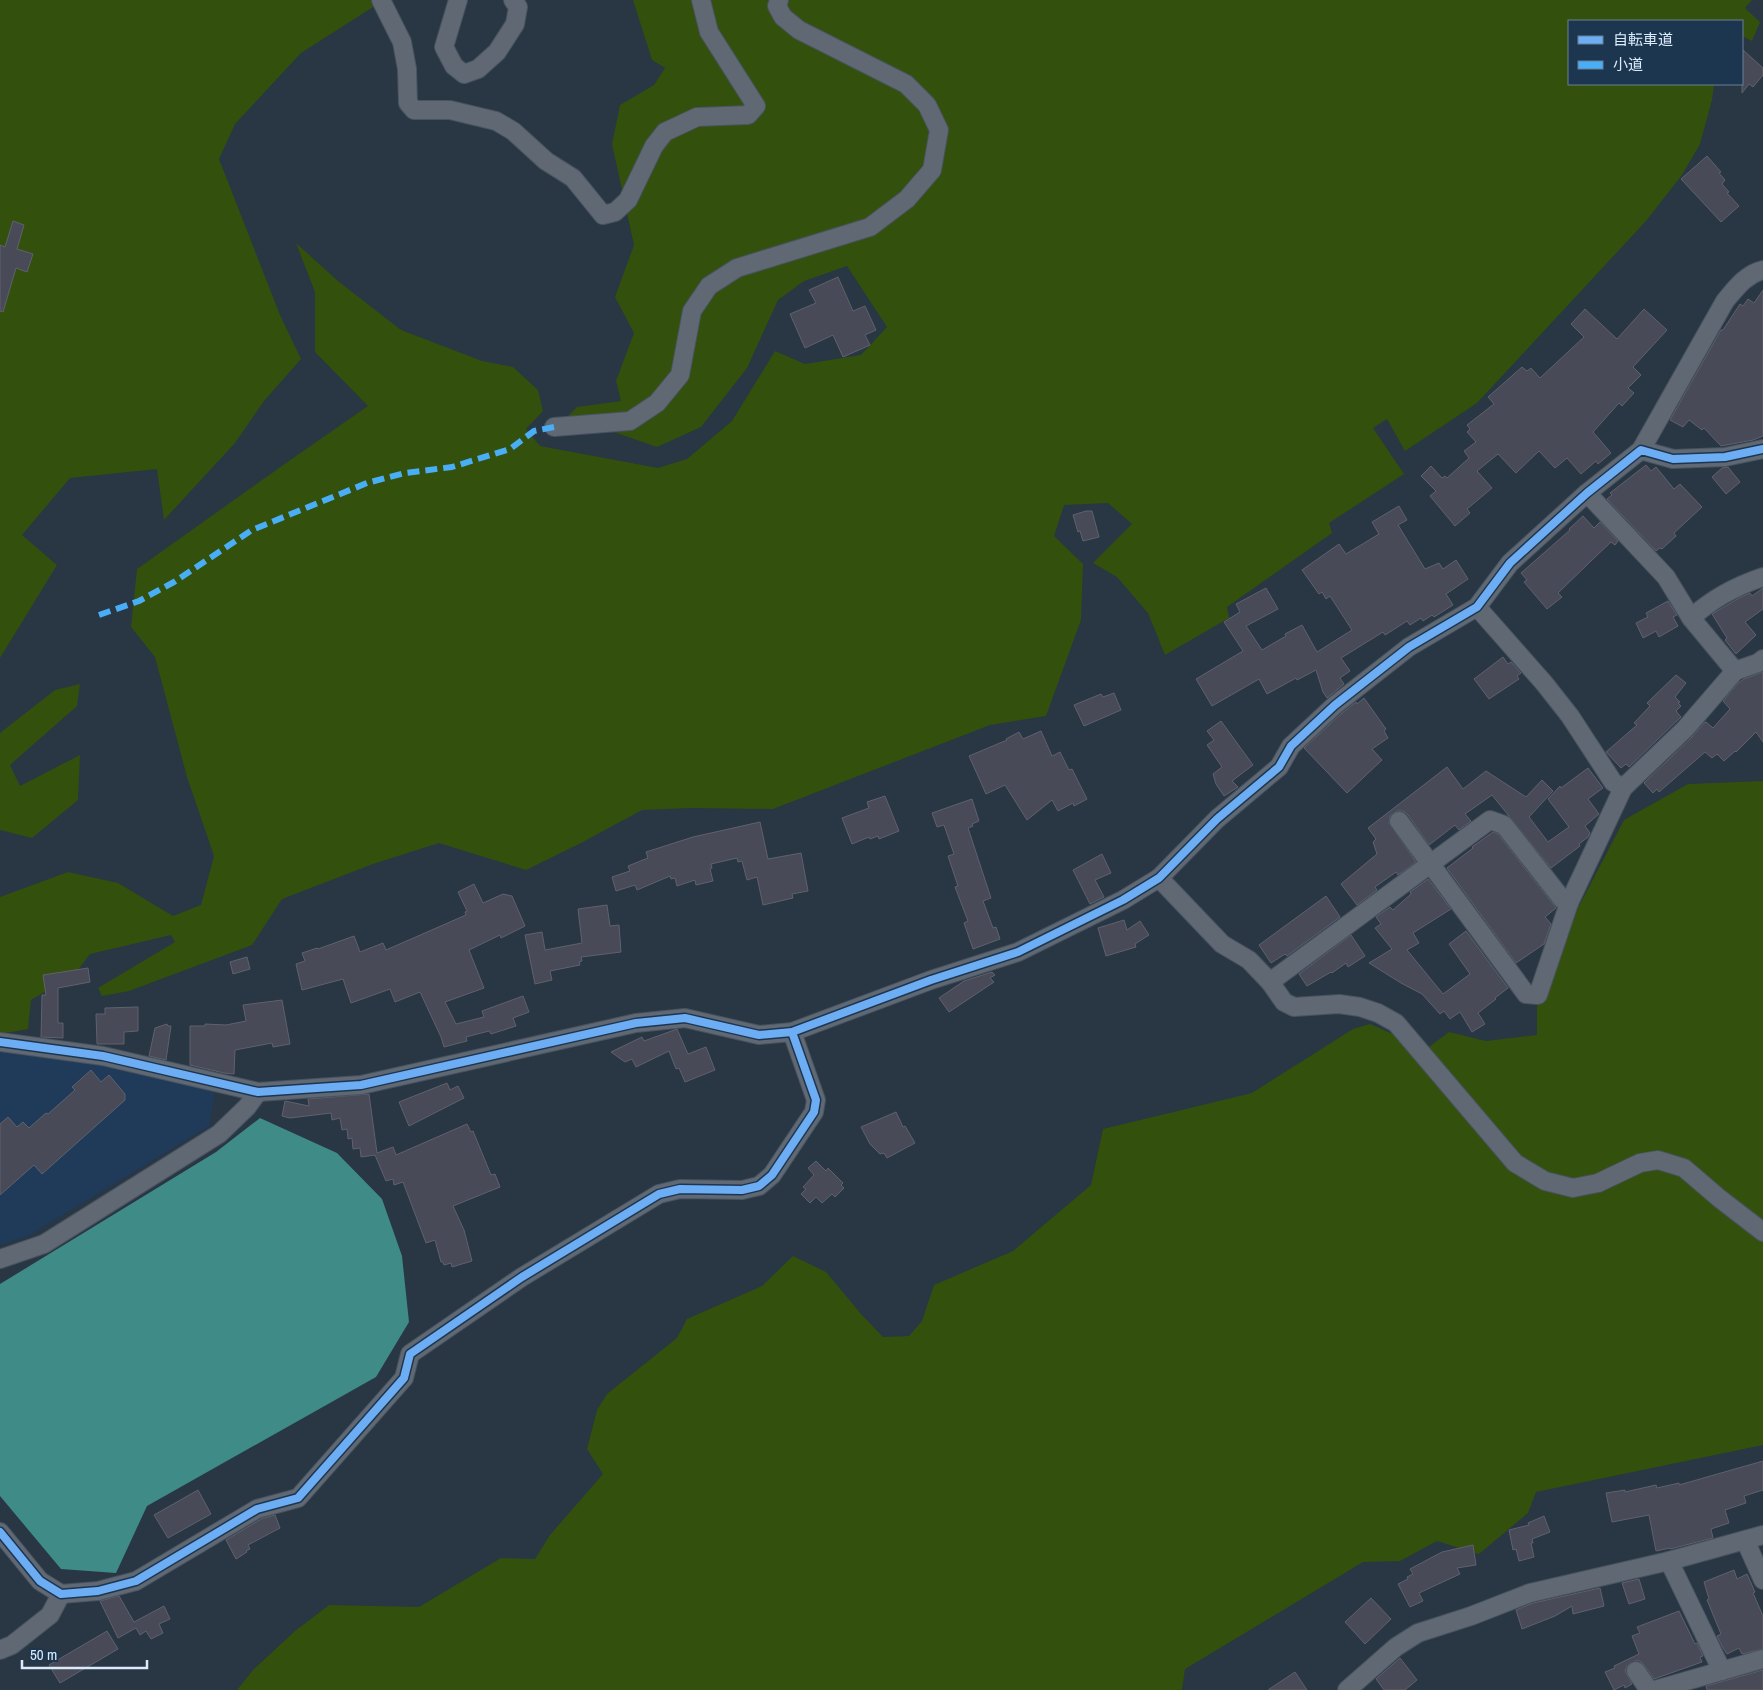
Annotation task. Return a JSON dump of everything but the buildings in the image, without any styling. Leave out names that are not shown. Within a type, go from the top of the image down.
[{"type":"street","points":[[381,0],[402,42],[407,69],[408,103],[414,110],[450,110],[496,121],[514,131],[546,161],[573,178],[603,215],[615,212],[628,200],[654,146],[664,132],[697,117],[748,115],[756,106],[709,32],[701,0]]},
{"type":"street","points":[[458,0],[444,47],[454,66],[464,74],[478,69],[497,52],[515,24],[518,7],[513,0]]},
{"type":"street","points":[[554,427],[630,420],[657,403],[680,375],[692,311],[709,286],[737,268],[870,227],[907,199],[932,170],[939,130],[927,105],[906,84],[799,30],[784,16],[777,6],[779,0]]},
{"type":"street","points":[[0,1042],[103,1056],[258,1092],[362,1085],[661,1019],[685,1018],[758,1035],[792,1032],[931,980],[1018,952],[1123,900],[1159,878],[1217,819],[1279,767],[1291,746],[1335,705],[1409,647],[1476,607],[1510,564],[1587,493],[1641,450],[1725,301],[1748,276],[1763,270]]},
{"type":"street","points":[[1641,450],[1673,459],[1725,457],[1763,449]]},
{"type":"street","points":[[1587,493],[1666,577],[1691,618],[1735,671]]},
{"type":"street","points":[[1691,618],[1703,608],[1740,585],[1763,577]]},
{"type":"street","points":[[1476,607],[1544,683],[1570,716],[1613,782],[1623,788]]},
{"type":"street","points":[[1399,821],[1526,994],[1538,995],[1569,903],[1623,788],[1685,729],[1735,671],[1758,663],[1763,659]]},
{"type":"street","points":[[1270,982],[1490,820],[1504,825],[1562,900],[1569,903]]},
{"type":"street","points":[[1159,878],[1222,944],[1249,960],[1270,982],[1284,1002],[1294,1007],[1340,1004],[1360,1007],[1378,1013],[1396,1023],[1515,1162],[1546,1181],[1574,1188],[1598,1183],[1640,1163],[1658,1160],[1684,1168],[1763,1232]]},
{"type":"street","points":[[0,1532],[40,1581],[60,1594],[98,1591],[136,1581],[257,1509],[298,1498],[404,1378],[410,1354],[522,1277],[659,1194],[680,1189],[742,1190],[759,1186],[772,1175],[814,1112],[816,1100],[792,1032]]},
{"type":"street","points":[[3,1261],[44,1244],[219,1134],[247,1107],[258,1092]]},
{"type":"street","points":[[1347,1690],[1396,1647],[1418,1633],[1471,1616],[1530,1593],[1670,1562],[1763,1535]]},
{"type":"street","points":[[1745,1540],[1763,1580]]},
{"type":"street","points":[[1670,1562],[1722,1671]]},
{"type":"street","points":[[0,1650],[12,1645],[50,1615],[60,1594]]},
{"type":"street","points":[[1655,1690],[1763,1659]]},
{"type":"street","points":[[1636,1671],[1649,1690]]},
{"type":"shaded area","points":[[0,0],[384,0],[301,53],[235,124],[219,159],[280,315],[301,359],[264,401],[235,443],[164,520],[157,469],[70,478],[22,535],[57,565],[0,658]]},
{"type":"shaded area","points":[[633,0],[1752,0],[1745,8],[1760,22],[1752,41],[1743,36],[1743,20],[1568,20],[1568,85],[1714,85],[1712,100],[1700,144],[1682,175],[1646,221],[1477,403],[1405,451],[1387,419],[1373,428],[1404,474],[1329,523],[1332,533],[1227,607],[1229,618],[1165,655],[1148,613],[1117,577],[1093,563],[1132,524],[1108,503],[1064,505],[1054,536],[1083,564],[1081,620],[1046,716],[990,725],[773,809],[691,808],[642,810],[526,870],[439,843],[373,864],[282,899],[252,945],[129,991],[102,996],[98,988],[175,942],[171,935],[90,954],[75,974],[31,1000],[28,1029],[0,1034],[0,897],[68,872],[118,883],[173,916],[201,905],[214,856],[187,777],[155,657],[131,627],[137,569],[368,406],[315,352],[315,292],[296,243],[338,281],[401,330],[482,361],[513,367],[538,390],[543,411],[526,429],[540,446],[658,468],[687,459],[732,421],[775,351],[805,364],[861,355],[887,327],[847,266],[804,281],[778,300],[747,368],[701,427],[657,447],[568,416],[577,407],[621,401],[616,381],[634,333],[615,297],[634,245],[612,144],[620,105],[654,85],[665,68],[652,60]]},
{"type":"shaded area","points":[[80,684],[77,706],[10,765],[20,786],[80,755],[78,800],[32,838],[0,830],[0,733],[55,690]]},
{"type":"shaded area","points":[[1763,781],[1763,1227],[1658,1156],[1574,1185],[1518,1160],[1426,1049],[1449,1032],[1486,1041],[1537,1035],[1537,1007],[1578,908],[1624,820],[1688,784]]},
{"type":"shaded area","points":[[1370,1024],[1395,1035],[1514,1166],[1564,1194],[1646,1168],[1680,1173],[1763,1237],[1763,1445],[1536,1492],[1528,1513],[1479,1554],[1437,1541],[1400,1561],[1363,1562],[1185,1669],[1182,1690],[237,1690],[253,1670],[295,1631],[329,1605],[419,1607],[501,1558],[535,1559],[550,1535],[603,1474],[587,1449],[597,1410],[607,1394],[677,1338],[687,1319],[762,1286],[793,1256],[826,1272],[883,1337],[909,1336],[922,1321],[934,1285],[1013,1251],[1091,1185],[1103,1129],[1252,1093],[1353,1029]]},
{"type":"shaded area","points":[[0,1046],[84,1058],[215,1090],[209,1126],[30,1235],[0,1245]]},
{"type":"shaded area","points":[[260,1118],[337,1153],[382,1199],[402,1256],[409,1322],[376,1377],[147,1506],[116,1573],[61,1569],[0,1496],[0,1284],[216,1152]]},
{"type":"marked path","points":[[99,615],[139,601],[174,582],[252,530],[367,483],[405,473],[452,467],[510,449],[534,431],[554,427]]},
{"type":"cycle path","points":[[0,1042],[103,1056],[258,1092],[361,1085],[636,1023],[685,1018],[759,1035],[792,1032],[931,980],[1018,952],[1123,900],[1159,878],[1217,819],[1279,767],[1291,746],[1335,705],[1409,647],[1477,607],[1510,563],[1587,493],[1641,450],[1673,459],[1725,457],[1763,449]]},
{"type":"cycle path","points":[[0,1532],[40,1581],[61,1594],[98,1591],[136,1581],[257,1509],[298,1498],[404,1378],[410,1354],[522,1277],[659,1194],[680,1189],[742,1190],[759,1186],[772,1175],[814,1112],[816,1100],[792,1032]]}]
